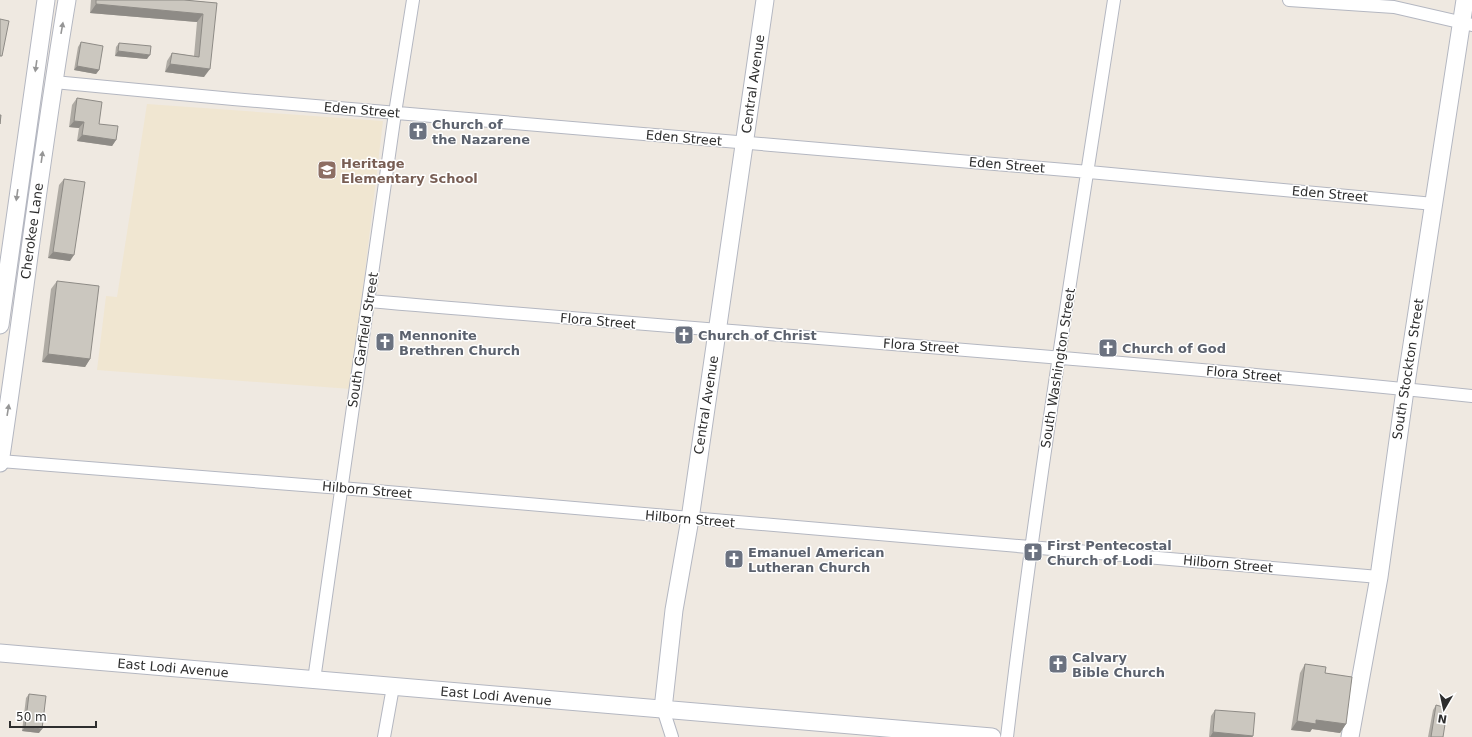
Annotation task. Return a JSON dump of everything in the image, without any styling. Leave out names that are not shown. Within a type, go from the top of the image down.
[{"type":"main road","name":"Cherokee Lane","points":[[0,325],[46,0]]},
{"type":"main road","name":"Cherokee Lane","points":[[0,462],[15,364],[44,143],[67,0]]},
{"type":"main road","name":"Central Avenue","points":[[663,709],[674,610],[690,519],[765,0]]},
{"type":"main road","name":"South Stockton Street","points":[[1350,737],[1379,577],[1405,390],[1434,204],[1467,24],[1465,0]]},
{"type":"main road","name":"East Lodi Avenue","points":[[0,653],[992,737]]},
{"type":"street","name":"South Garfield Street","points":[[314,680],[341,488],[370,301],[395,113],[413,0]]},
{"type":"street","name":"South Washington Street","points":[[1007,737],[1018,642],[1114,0]]},
{"type":"street","points":[[1289,0],[1394,7],[1467,24]]},
{"type":"street","name":"Eden Street","points":[[54,82],[395,113],[1088,172],[1434,204]]},
{"type":"street","name":"Flora Street","points":[[370,301],[717,331],[1060,357],[1472,396]]},
{"type":"street","name":"Hilborn Street","points":[[0,462],[341,488],[1379,577]]},
{"type":"street","points":[[384,737],[393,687]]},
{"type":"street","name":"Central Avenue","points":[[663,709],[672,737]]},
{"type":"shaded area","points":[[147,104],[383,121],[351,389],[97,370],[106,296],[117,297]]},
{"type":"building","points":[[96,0],[184,0],[217,3],[210,69],[170,64],[172,53],[199,57],[203,14],[96,4]]},
{"type":"building","points":[[0,19],[9,21],[2,56],[0,56]]},
{"type":"building","points":[[81,42],[103,46],[99,70],[77,66]]},
{"type":"building","points":[[119,43],[151,46],[150,55],[118,51]]},
{"type":"building","points":[[77,98],[102,102],[99,124],[118,126],[116,140],[82,135],[84,122],[74,121]]},
{"type":"building","points":[[64,179],[85,182],[74,255],[53,252]]},
{"type":"building","points":[[57,281],[99,286],[90,359],[48,354]]},
{"type":"building","points":[[1305,664],[1326,667],[1325,673],[1352,677],[1346,724],[1316,720],[1316,724],[1297,721]]},
{"type":"building","points":[[29,694],[46,696],[42,729],[25,727]]},
{"type":"building","points":[[1436,705],[1443,707],[1442,718],[1446,718],[1443,737],[1431,737]]},
{"type":"building","points":[[1215,710],[1255,713],[1253,736],[1213,732]]},
{"type":"place","name":"Church of the Nazarene","points":[[418,131]]},
{"type":"place","name":"Heritage Elementary School","points":[[327,170]]},
{"type":"place","name":"Church of Christ","points":[[684,335]]},
{"type":"place","name":"Mennonite Brethren Church","points":[[385,342]]},
{"type":"place","name":"Church of God","points":[[1108,348]]},
{"type":"place","name":"First Pentecostal Church of Lodi","points":[[1033,552]]},
{"type":"place","name":"Emanuel American Lutheran Church","points":[[734,559]]},
{"type":"place","name":"Calvary Bible Church","points":[[1058,664]]}]
